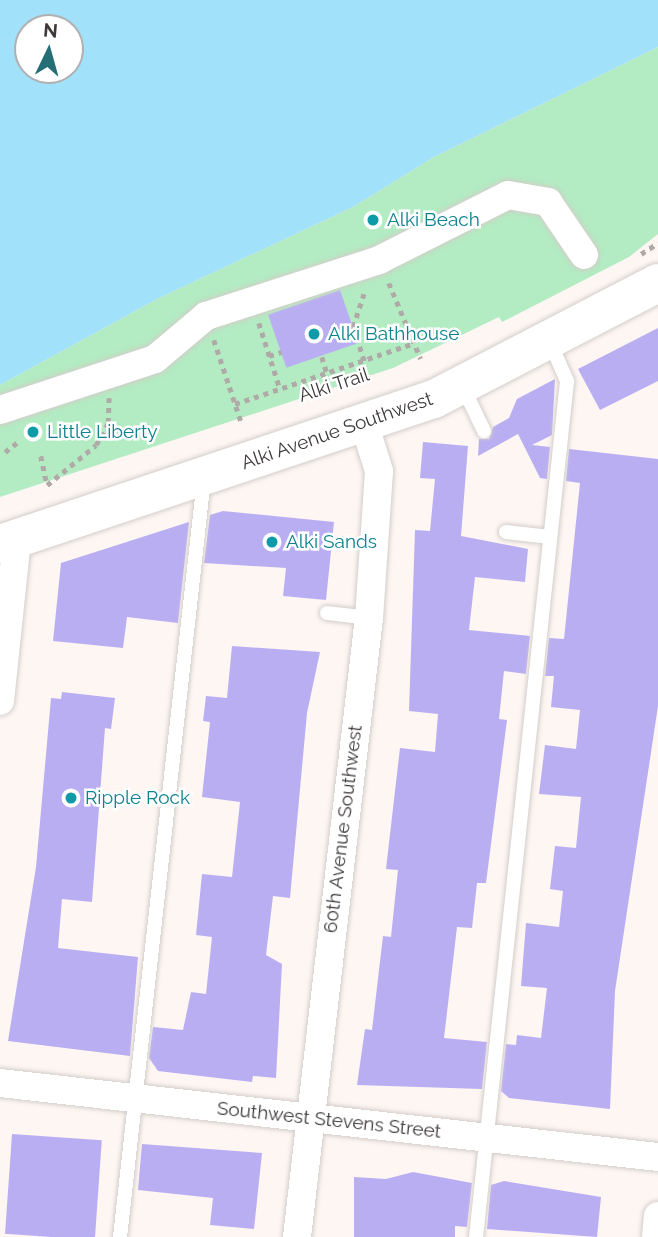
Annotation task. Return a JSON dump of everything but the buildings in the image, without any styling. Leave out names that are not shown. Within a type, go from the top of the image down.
[{"type":"main road","name":"Alki Avenue Southwest","points":[[8,541],[364,423],[463,385],[550,341],[645,272]]},
{"type":"street","points":[[0,410],[155,359],[206,316],[379,260],[495,200],[522,194],[559,211],[584,255]]},
{"type":"street","name":"60th Avenue Southwest","points":[[297,1237],[369,618],[379,471],[364,423]]},
{"type":"street","points":[[0,701],[8,541]]},
{"type":"street","name":"Southwest Stevens Street","points":[[0,1083],[658,1157]]},
{"type":"street","points":[[656,1237],[658,1216]]},
{"type":"lane","points":[[476,1237],[535,606],[550,537],[567,381],[550,341]]},
{"type":"lane","points":[[463,385],[484,431]]},
{"type":"lane","points":[[120,1237],[204,476]]},
{"type":"lane","points":[[506,532],[550,537]]},
{"type":"lane","points":[[327,613],[369,618]]},
{"type":"path","points":[[645,272],[658,243]]},
{"type":"path","points":[[379,260],[421,359]]},
{"type":"path","points":[[364,361],[355,313],[379,260]]},
{"type":"path","points":[[251,302],[280,389]]},
{"type":"path","points":[[206,316],[241,421]]},
{"type":"path","points":[[236,404],[414,343]]},
{"type":"path","points":[[269,356],[281,352]]},
{"type":"path","points":[[322,357],[327,373]]},
{"type":"path","points":[[41,456],[47,485],[96,445],[110,412],[102,376]]},
{"type":"path","points":[[239,432],[252,427]]},
{"type":"path","points":[[71,430],[86,429]]},
{"type":"path","points":[[5,452],[18,442]]},
{"type":"green space","points":[[658,47],[658,234],[629,257],[502,322],[499,317],[393,368],[0,497],[0,385],[159,298],[353,207],[434,157]]},
{"type":"water","points":[[0,0],[658,0],[658,47],[434,157],[353,207],[159,298],[0,385]]},
{"type":"place","name":"Alki Beach","points":[[373,220]]},
{"type":"place","name":"Alki Bathhouse","points":[[314,334]]},
{"type":"place","name":"Little Liberty","points":[[33,432]]},
{"type":"place","name":"Alki Sands","points":[[272,542]]},
{"type":"place","name":"Ripple Rock","points":[[71,798]]}]
